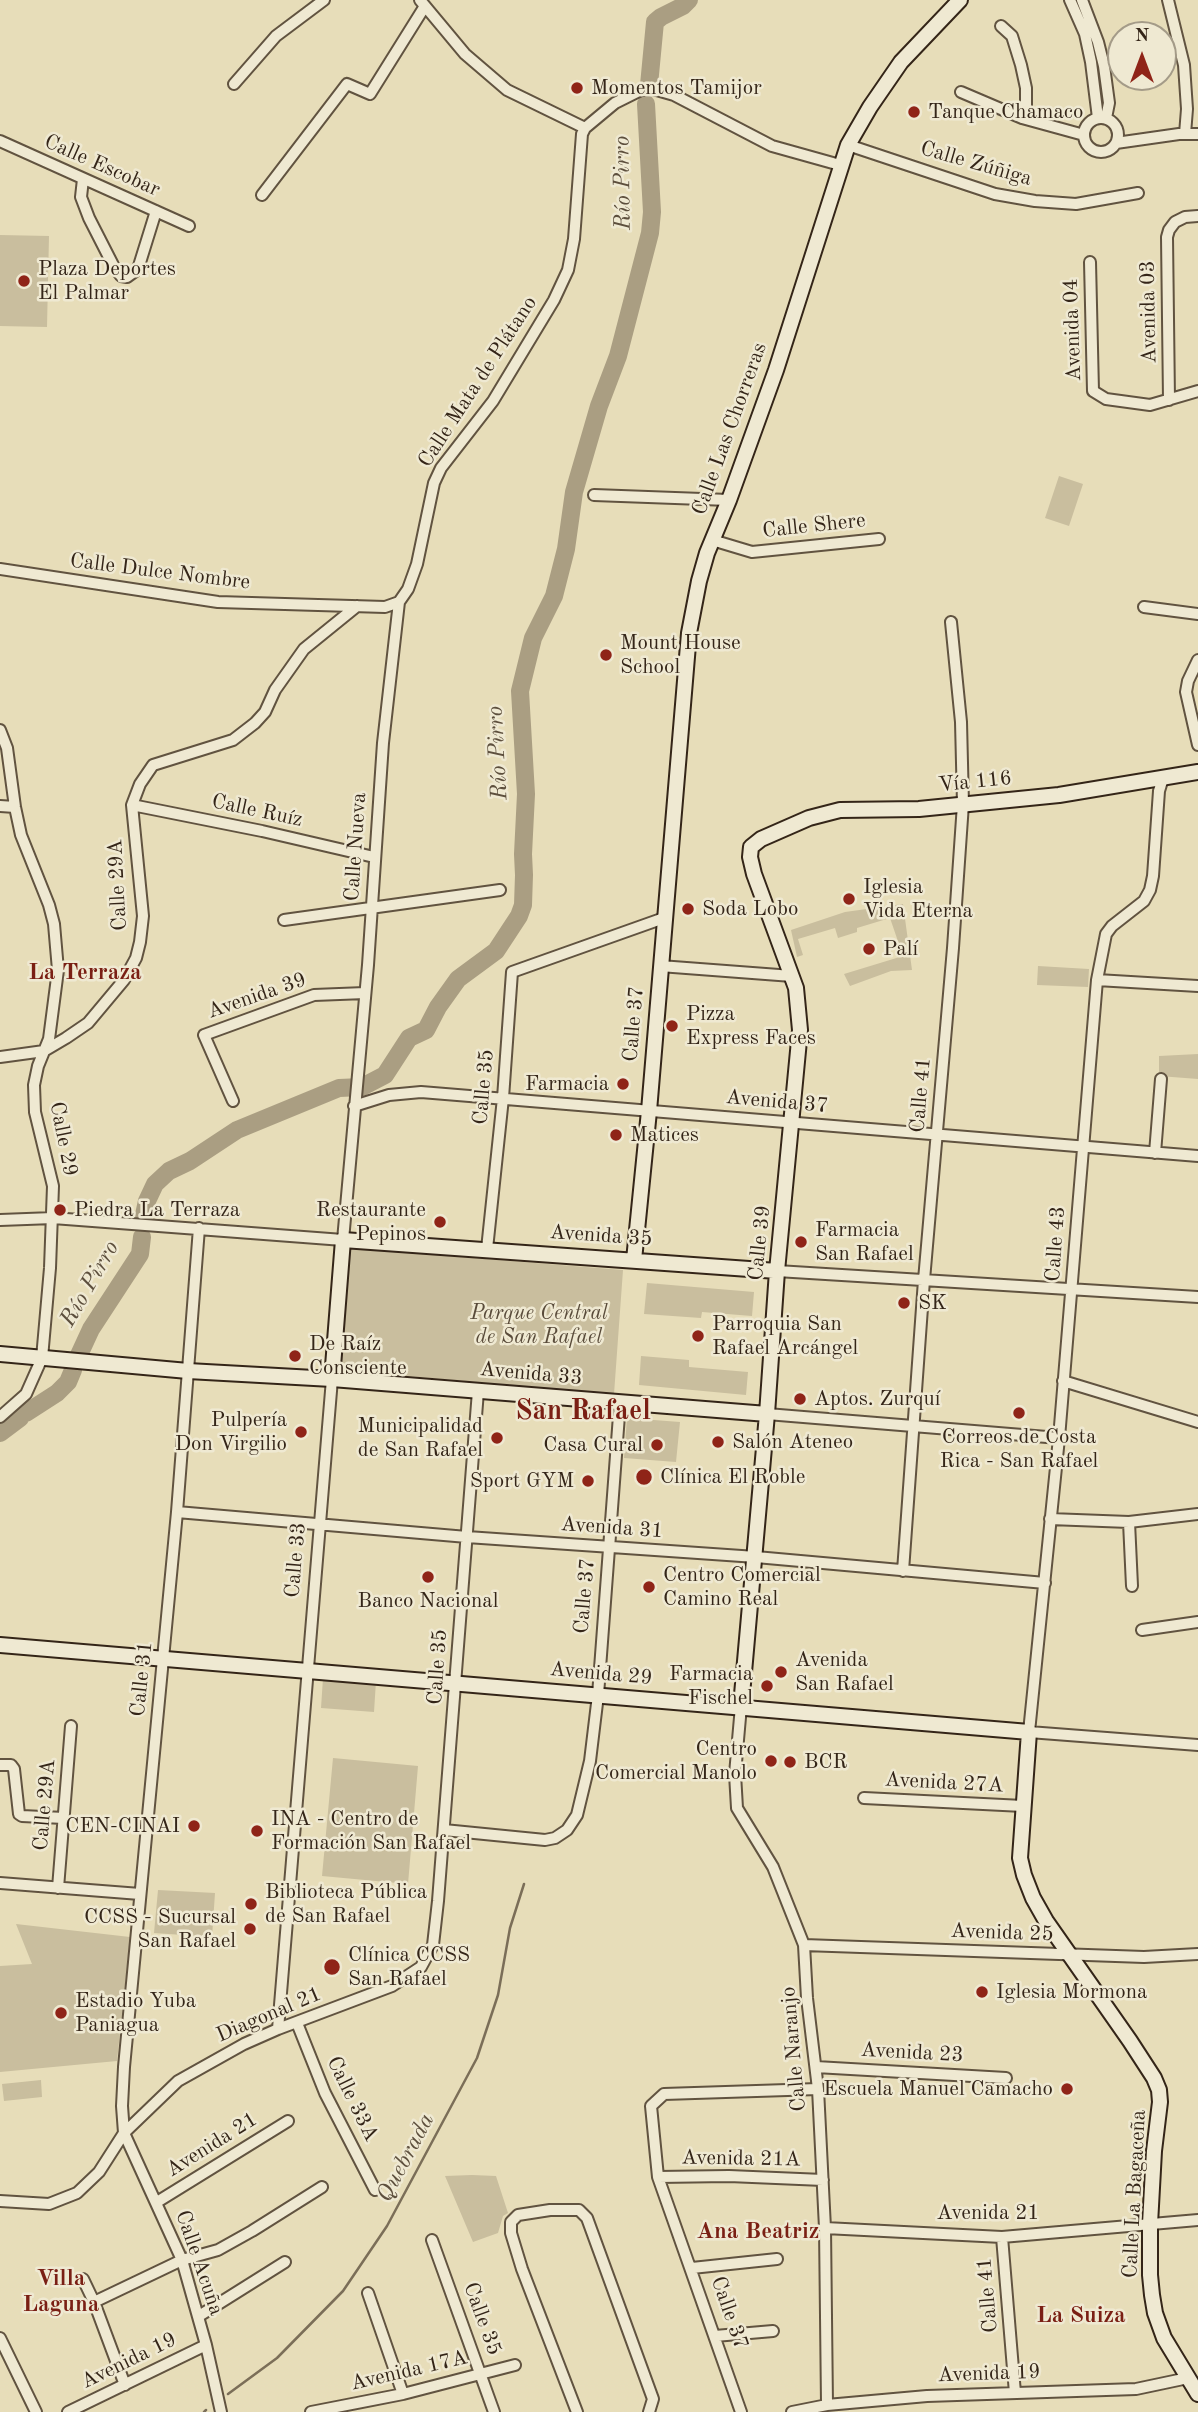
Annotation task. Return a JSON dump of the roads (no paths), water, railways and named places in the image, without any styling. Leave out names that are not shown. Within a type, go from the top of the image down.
[{"type":"main road","name":"Calle Las Chorreras","points":[[664,918],[689,633],[699,581],[712,540],[776,370],[848,145],[901,62],[960,0]]},
{"type":"main road","name":"Vía 116","points":[[761,839],[836,810],[919,809],[1084,793],[1198,772]]},
{"type":"main road","name":"Calle 39","points":[[741,1706],[756,1558],[777,1271],[793,1123],[800,1014],[799,999],[792,976],[754,874],[751,847],[761,839]]},
{"type":"main road","name":"Calle 37","points":[[634,1260],[664,918]]},
{"type":"main road","name":"Avenida 35","points":[[343,1240],[777,1271]]},
{"type":"main road","name":"Calle 33","points":[[332,1379],[343,1240]]},
{"type":"main road","name":"Avenida 33","points":[[0,1354],[188,1371],[332,1379],[768,1414]]},
{"type":"main road","name":"Avenida 29","points":[[0,1644],[1029,1732]]},
{"type":"main road","name":"Calle La Bagaceña","points":[[1029,1732],[1020,1858],[1024,1875],[1046,1922],[1148,2069],[1159,2091],[1150,2224],[1150,2275],[1155,2313],[1164,2338],[1198,2394]]},
{"type":"street","points":[[234,83],[276,36],[324,0]]},
{"type":"street","points":[[1070,0],[1087,43],[1102,118],[1117,128],[1116,143]]},
{"type":"street","points":[[1082,0],[1098,42],[1109,103],[1102,118],[1086,126],[1084,135],[1087,146],[1097,152],[1108,151],[1116,143],[1198,134]]},
{"type":"street","points":[[1168,0],[1184,65],[1187,109],[1185,134]]},
{"type":"street","points":[[262,195],[347,84],[370,94],[422,3],[465,54],[507,90],[585,128],[615,103],[641,90],[653,89],[674,95],[772,146],[840,166]]},
{"type":"street","points":[[1001,26],[1012,36],[1021,65],[1026,88],[1023,118]]},
{"type":"street","points":[[961,92],[1023,118],[1084,135]]},
{"type":"street","name":"Calle Mata de Plátano","points":[[399,602],[408,589],[417,565],[434,483],[441,468],[493,401],[554,300],[568,270],[574,239],[580,142],[585,128]]},
{"type":"street","name":"Calle Escobar","points":[[0,141],[189,226]]},
{"type":"street","name":"Calle Zúñiga","points":[[848,145],[995,194],[1035,201],[1076,204],[1138,193]]},
{"type":"street","points":[[83,178],[81,197],[89,218],[121,276],[133,274],[138,268],[156,211]]},
{"type":"street","name":"Avenida 03","points":[[1169,400],[1167,237],[1171,225],[1185,217],[1198,216]]},
{"type":"street","name":"Avenida 04","points":[[1090,262],[1093,391],[1106,399],[1150,405],[1169,400]]},
{"type":"street","points":[[1169,400],[1198,391]]},
{"type":"street","points":[[594,495],[729,500]]},
{"type":"street","name":"Calle Shere","points":[[712,540],[752,552],[879,539]]},
{"type":"street","name":"Calle Dulce Nombre","points":[[0,569],[218,602],[385,607],[399,602]]},
{"type":"street","name":"Calle Nueva","points":[[354,1101],[365,993],[383,743],[399,602]]},
{"type":"street","points":[[132,805],[140,784],[153,765],[233,740],[255,723],[265,712],[275,690],[304,649],[357,606]]},
{"type":"street","points":[[1144,607],[1198,614]]},
{"type":"street","name":"Calle 41","points":[[903,1571],[963,804],[961,722],[951,622]]},
{"type":"street","points":[[1198,660],[1186,692],[1198,746]]},
{"type":"street","name":"Calle 29","points":[[0,730],[7,748],[21,835],[49,905],[58,944],[56,992],[49,1039],[34,1084],[35,1112],[51,1171],[54,1218],[42,1358],[26,1394],[0,1417]]},
{"type":"street","name":"Calle 43","points":[[1029,1732],[1059,1438],[1097,980],[1106,934],[1112,926],[1144,901],[1150,890],[1159,791],[1163,778]]},
{"type":"street","name":"Calle Ruíz","points":[[132,805],[374,857]]},
{"type":"street","name":"Calle 29A","points":[[44,1051],[88,1023],[124,981],[136,958],[143,916],[132,805]]},
{"type":"street","points":[[0,806],[15,807]]},
{"type":"street","points":[[284,920],[500,890]]},
{"type":"street","name":"Calle 35","points":[[486,1249],[503,1098],[513,971],[664,918]]},
{"type":"street","points":[[660,966],[792,976]]},
{"type":"street","points":[[1097,980],[1198,986]]},
{"type":"street","name":"Avenida 39","points":[[233,1101],[204,1035],[314,995],[365,993]]},
{"type":"street","points":[[0,1057],[44,1051]]},
{"type":"street","points":[[1155,1153],[1161,1079]]},
{"type":"street","name":"Avenida 37","points":[[354,1101],[407,1093],[503,1098],[1198,1156]]},
{"type":"street","name":"Calle 33","points":[[343,1240],[354,1101]]},
{"type":"street","name":"Avenida 35","points":[[0,1220],[54,1218],[343,1240]]},
{"type":"street","name":"Calle 31","points":[[124,2133],[124,2067],[177,1512],[199,1228]]},
{"type":"street","name":"Avenida 35","points":[[777,1271],[1198,1297]]},
{"type":"street","name":"Calle 33","points":[[278,2029],[332,1379]]},
{"type":"street","points":[[1063,1381],[1198,1422]]},
{"type":"street","name":"Calle 35","points":[[433,1945],[457,1682],[478,1391]]},
{"type":"street","name":"Calle 37","points":[[444,1830],[545,1840],[555,1838],[567,1830],[577,1815],[590,1761],[598,1695],[620,1402]]},
{"type":"street","name":"Avenida 33","points":[[768,1414],[1059,1438]]},
{"type":"street","name":"Avenida 31","points":[[177,1512],[1045,1583]]},
{"type":"street","points":[[1050,1519],[1129,1522],[1198,1514]]},
{"type":"street","points":[[1129,1522],[1132,1586]]},
{"type":"street","points":[[1142,1630],[1198,1622]]},
{"type":"street","name":"Calle Naranjo","points":[[741,1706],[735,1774],[737,1808],[773,1867],[804,1945],[807,1998],[818,2089],[823,2180],[827,2404]]},
{"type":"street","name":"Calle 29A","points":[[58,1888],[71,1726]]},
{"type":"street","name":"Avenida 29","points":[[1029,1732],[1198,1745]]},
{"type":"street","points":[[0,1765],[12,1766],[14,1769],[19,1814],[64,1818]]},
{"type":"street","name":"Avenida 27A","points":[[864,1798],[1023,1806]]},
{"type":"street","points":[[0,1883],[140,1894]]},
{"type":"street","name":"Diagonal 21","points":[[124,2133],[178,2081],[203,2065],[278,2029],[392,1986],[421,1967],[433,1945]]},
{"type":"street","name":"Avenida 25","points":[[804,1945],[1144,1957],[1198,1954]]},
{"type":"street","name":"Calle 33A","points":[[297,2022],[325,2093],[375,2190]]},
{"type":"street","name":"Avenida 23","points":[[816,2067],[1006,2078]]},
{"type":"street","name":"Calle 37","points":[[741,2412],[658,2177],[652,2106],[664,2094],[818,2089]]},
{"type":"street","name":"Avenida 21","points":[[157,2202],[288,2121]]},
{"type":"street","points":[[0,2202],[49,2204],[78,2193],[99,2172],[124,2133]]},
{"type":"street","name":"Calle Acuña","points":[[124,2133],[182,2260],[199,2316],[221,2412]]},
{"type":"street","name":"Avenida 21A","points":[[658,2177],[729,2176],[823,2180]]},
{"type":"street","points":[[94,2302],[182,2260],[218,2250],[322,2187]]},
{"type":"street","points":[[577,2412],[522,2269],[511,2233],[511,2222],[518,2215],[550,2210],[579,2210],[587,2218],[653,2399],[649,2412]]},
{"type":"street","name":"Avenida 21","points":[[825,2228],[1002,2236],[1198,2220]]},
{"type":"street","name":"Calle 41","points":[[1002,2236],[1015,2393]]},
{"type":"street","name":"Calle 35","points":[[432,2240],[494,2412]]},
{"type":"street","points":[[692,2268],[778,2259]]},
{"type":"street","name":"Avenida 19","points":[[199,2316],[285,2262]]},
{"type":"street","points":[[83,2279],[125,2385]]},
{"type":"street","points":[[368,2293],[403,2394]]},
{"type":"street","points":[[715,2336],[773,2331]]},
{"type":"street","points":[[0,2338],[36,2412]]},
{"type":"street","name":"Avenida 19","points":[[68,2412],[206,2345]]},
{"type":"street","name":"Avenida 17A","points":[[311,2412],[403,2394],[515,2365]]},
{"type":"street","name":"Avenida 19","points":[[792,2412],[827,2404],[927,2396],[1136,2389],[1188,2378]]},
{"type":"waterway","name":"Río Pirro","points":[[649,85],[655,22],[689,0]]},
{"type":"waterway","name":"Río Pirro","points":[[144,1215],[155,1184],[169,1171],[190,1161],[237,1130],[339,1088],[362,1087],[385,1075],[409,1038],[426,1030],[458,979],[496,951],[519,916],[523,905],[526,794],[520,691],[533,638],[554,596],[566,549],[574,492],[599,406],[618,356],[650,233],[652,212],[646,104]]},
{"type":"waterway","name":"Río Pirro","points":[[79,1355],[91,1329],[140,1254],[142,1237]]},
{"type":"waterway","name":"Río Pirro","points":[[26,1413],[57,1393],[68,1382],[73,1370]]},
{"type":"waterway","name":"Río Pirro","points":[[0,1433],[20,1418]]},
{"type":"waterway","name":"Quebrada","points":[[228,2394],[277,2358],[343,2291],[387,2226],[477,2058],[498,1995],[510,1928],[524,1884]]},
{"type":"place","name":"Momentos Tamijor","points":[[577,88]]},
{"type":"place","name":"Tanque Chamaco","points":[[914,112]]},
{"type":"place","name":"Plaza Deportes El Palmar","points":[[24,281]]},
{"type":"place","name":"Mount House School","points":[[606,655]]},
{"type":"place","name":"Iglesia Vida Eterna","points":[[849,899]]},
{"type":"place","name":"Soda Lobo","points":[[688,909]]},
{"type":"place","name":"Palí","points":[[869,949]]},
{"type":"place","name":"Pizza Express Faces","points":[[672,1026]]},
{"type":"place","name":"Farmacia","points":[[623,1084]]},
{"type":"place","name":"Matices","points":[[616,1135]]},
{"type":"place","name":"Piedra La Terraza","points":[[60,1210]]},
{"type":"place","name":"Restaurante Pepinos","points":[[440,1222]]},
{"type":"place","name":"Farmacia San Rafael","points":[[801,1242]]},
{"type":"place","name":"SK","points":[[904,1303]]},
{"type":"place","name":"Parroquia San Rafael Arcángel","points":[[698,1336]]},
{"type":"place","name":"De Raíz Consciente","points":[[295,1356]]},
{"type":"place","name":"Aptos. Zurquí","points":[[800,1399]]},
{"type":"place","name":"Correos de Costa Rica - San Rafael","points":[[1019,1413]]},
{"type":"place","name":"Pulpería Don Virgilio","points":[[301,1432]]},
{"type":"place","name":"Municipalidad de San Rafael","points":[[497,1438]]},
{"type":"place","name":"Salón Ateneo","points":[[718,1442]]},
{"type":"place","name":"Casa Cural","points":[[657,1445]]},
{"type":"place","name":"Clínica El Roble","points":[[644,1477]]},
{"type":"place","name":"Sport GYM","points":[[588,1481]]},
{"type":"place","name":"Banco Nacional","points":[[428,1577]]},
{"type":"place","name":"Centro Comercial Camino Real","points":[[649,1587]]},
{"type":"place","name":"Avenida San Rafael","points":[[781,1672]]},
{"type":"place","name":"Farmacia Fischel","points":[[767,1686]]},
{"type":"place","name":"Centro Comercial Manolo","points":[[771,1761]]},
{"type":"place","name":"BCR","points":[[790,1762]]},
{"type":"place","name":"CEN-CINAI","points":[[194,1826]]},
{"type":"place","name":"INA - Centro de Formación San Rafael","points":[[257,1831]]},
{"type":"place","name":"Biblioteca Pública de San Rafael","points":[[251,1904]]},
{"type":"place","name":"CCSS - Sucursal San Rafael","points":[[250,1929]]},
{"type":"place","name":"Clínica CCSS San Rafael","points":[[332,1967]]},
{"type":"place","name":"Iglesia Mormona","points":[[982,1992]]},
{"type":"place","name":"Estadio Yuba Paniagua","points":[[61,2013]]},
{"type":"place","name":"Escuela Manuel Camacho","points":[[1067,2089]]},
{"type":"district","name":"La Terraza","points":[[85,973]]},
{"type":"district","name":"San Rafael","points":[[583,1412]]},
{"type":"district","name":"Ana Beatriz","points":[[758,2232]]},
{"type":"district","name":"Villa Laguna","points":[[61,2292]]},
{"type":"district","name":"La Suiza","points":[[1081,2316]]},
{"type":"park label","name":"Parque Central de San Rafael","points":[[539,1325]]}]
